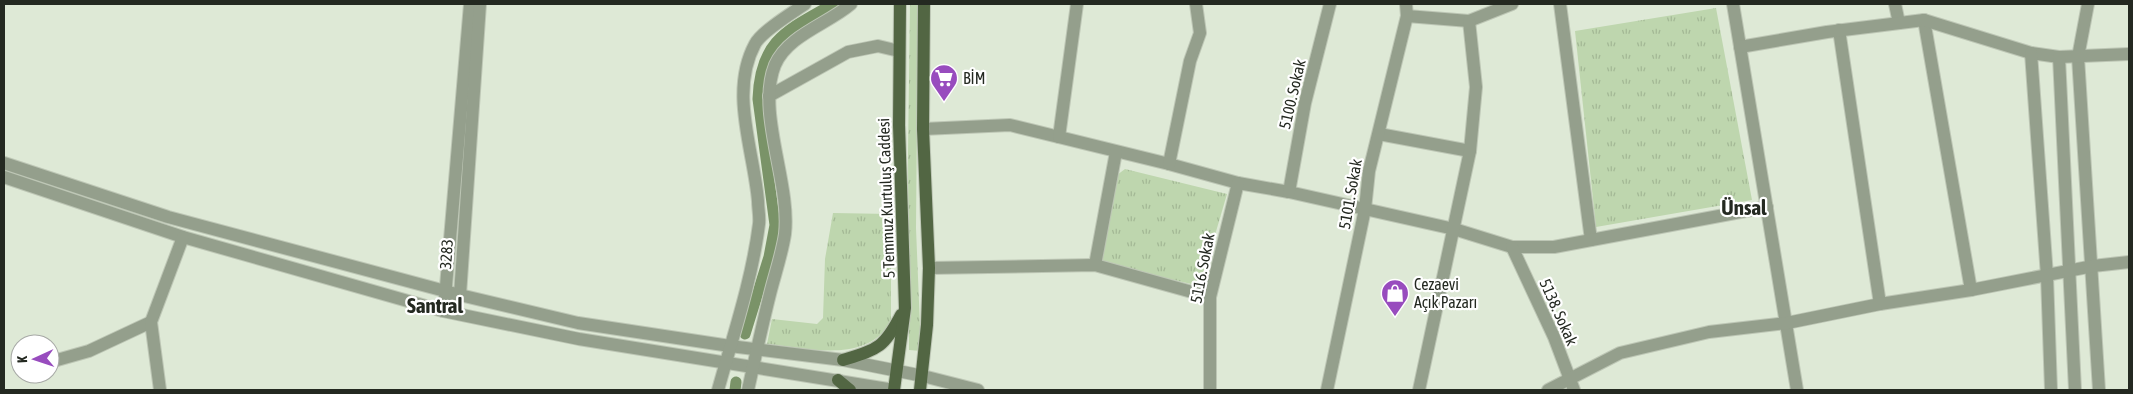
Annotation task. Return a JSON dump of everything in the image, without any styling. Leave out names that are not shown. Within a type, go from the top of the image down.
[{"type":"main road","name":"5 Temmuz Kurtuluş Caddesi","points":[[894,390],[905,308],[899,52],[900,4]]},
{"type":"main road","points":[[920,390],[923,376],[929,268],[923,129],[924,4]]},
{"type":"main road","points":[[843,360],[871,351],[888,339],[905,308]]},
{"type":"main road","points":[[838,380],[850,390]]},
{"type":"street","name":"3283","points":[[443,311],[470,4]]},
{"type":"street","name":"3283","points":[[460,295],[480,4]]},
{"type":"street","points":[[718,390],[752,262],[759,222],[756,179],[742,98],[748,63],[756,43],[780,21],[805,4]]},
{"type":"street","points":[[748,390],[785,234],[783,193],[769,96],[770,84],[776,64],[788,47],[808,31],[841,13],[851,4]]},
{"type":"street","points":[[1059,137],[1077,4]]},
{"type":"street","points":[[1168,164],[1190,62],[1200,33],[1196,4]]},
{"type":"street","name":"5100. Sokak","points":[[1289,192],[1305,103],[1330,4]]},
{"type":"street","points":[[1407,10],[1469,21],[1512,4]]},
{"type":"street","points":[[1560,4],[1591,240]]},
{"type":"street","points":[[1733,4],[1797,390]]},
{"type":"street","points":[[1895,4],[1899,23]]},
{"type":"street","points":[[2088,4],[2078,57],[2099,390]]},
{"type":"street","name":"5101. Sokak","points":[[1327,390],[1365,210],[1369,171],[1407,10]]},
{"type":"street","points":[[1740,47],[1839,30],[1924,20],[2031,53],[2059,58],[2129,54]]},
{"type":"street","points":[[1924,20],[1971,290]]},
{"type":"street","points":[[1419,390],[1470,151],[1476,87],[1469,21]]},
{"type":"street","points":[[1839,30],[1880,304]]},
{"type":"street","points":[[769,96],[848,52],[878,46],[899,52]]},
{"type":"street","points":[[2031,53],[2047,276],[2051,390]]},
{"type":"street","points":[[2059,58],[2075,390]]},
{"type":"street","points":[[923,129],[1010,125],[1238,183],[1289,192],[1454,229],[1512,247],[1554,247],[1767,207]]},
{"type":"street","points":[[1379,134],[1470,151]]},
{"type":"street","points":[[1095,265],[1116,152]]},
{"type":"street","points":[[4,163],[168,217],[445,292],[578,323],[756,350],[843,360],[897,370],[978,390]]},
{"type":"street","points":[[4,177],[183,238],[443,311],[580,340],[894,390]]},
{"type":"street","name":"5116. Sokak","points":[[1210,390],[1210,297],[1238,183]]},
{"type":"street","points":[[160,390],[151,322],[183,238]]},
{"type":"street","name":"5138. Sokak","points":[[1512,247],[1554,337],[1571,385]]},
{"type":"street","points":[[1548,390],[1571,385],[1620,353],[1709,332],[1787,323],[1880,304],[2129,262]]},
{"type":"street","points":[[929,268],[1095,265],[1210,297]]},
{"type":"street","points":[[443,311],[460,295]]},
{"type":"street","points":[[60,359],[89,350],[151,322]]},
{"type":"green space","points":[[910,4],[918,4],[916,228],[921,351],[909,350],[908,153]]},
{"type":"green space","points":[[1716,8],[1752,200],[1596,227],[1575,31]]},
{"type":"green space","points":[[1125,169],[1227,194],[1200,286],[1104,264],[1101,261],[1117,175]]},
{"type":"green space","points":[[833,213],[891,214],[891,323],[879,336],[866,344],[851,349],[817,350],[767,344],[772,319],[817,324],[823,318],[825,259]]},
{"type":"waterway","points":[[745,334],[769,257],[775,225],[758,99],[764,63],[770,50],[779,39],[802,22],[833,4]]},
{"type":"waterway","points":[[735,390],[736,382]]},
{"type":"place","name":"BİM","points":[[944,102]]},
{"type":"place","name":"Cezaevi Açık Pazarı","points":[[1395,317]]},
{"type":"district","name":"Ünsal","points":[[1744,207]]},
{"type":"district","name":"Santral","points":[[435,305]]}]
